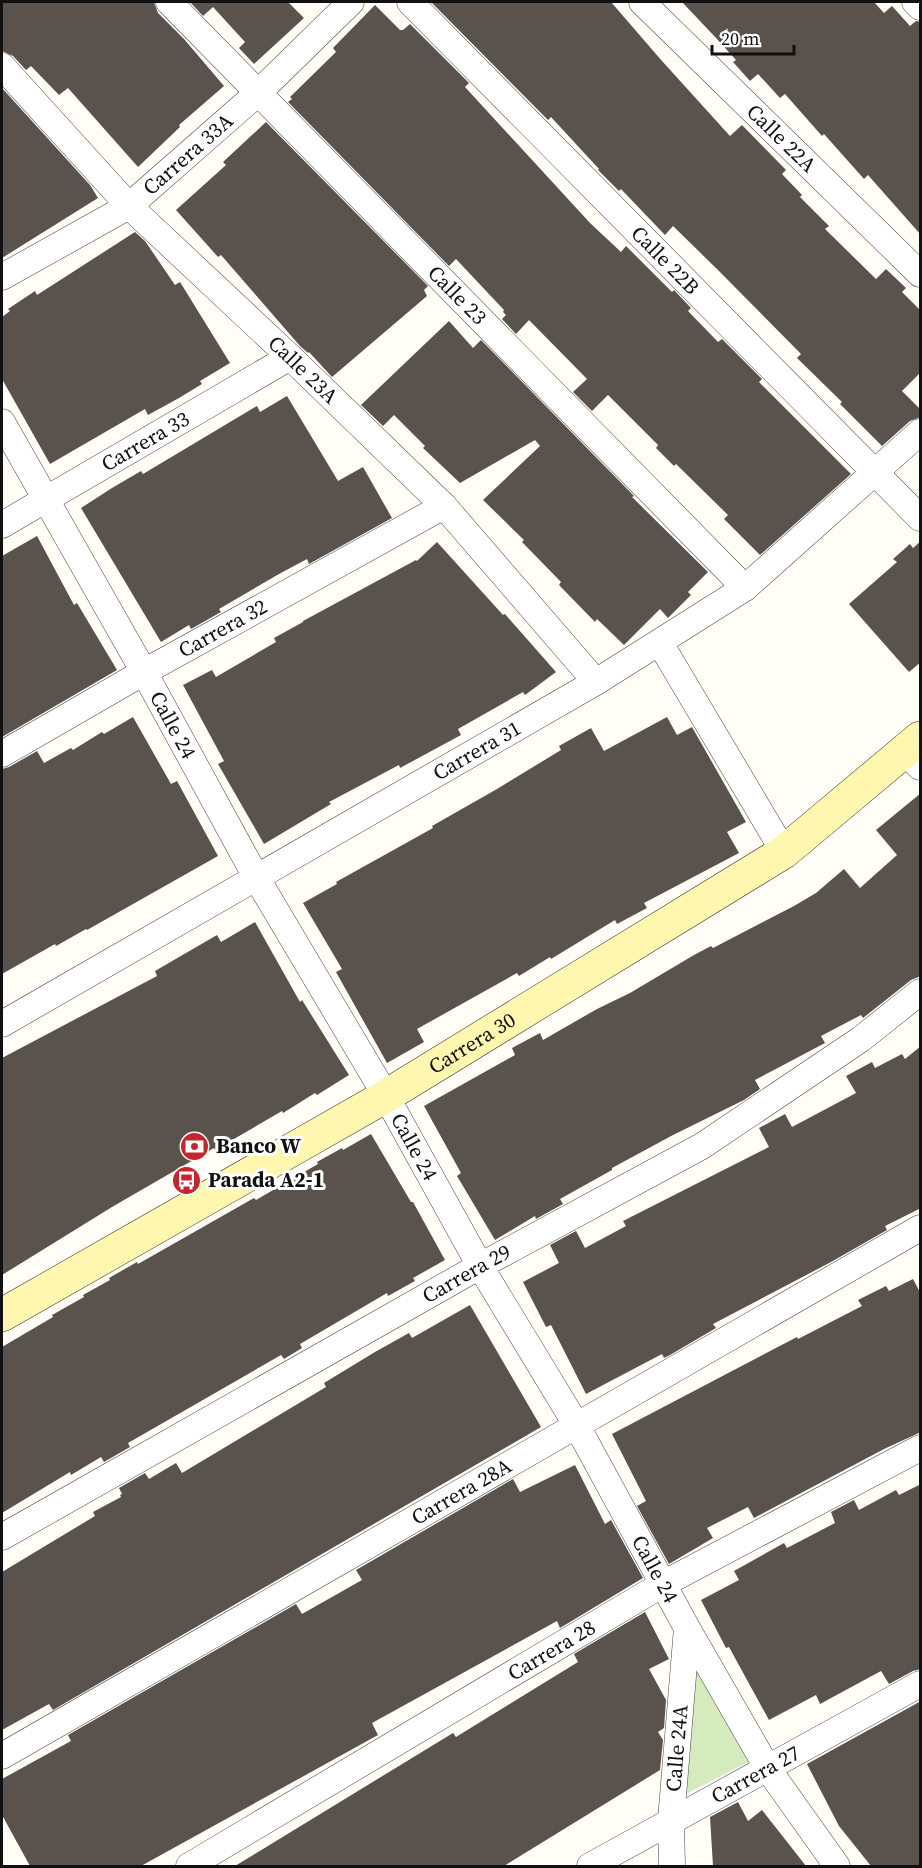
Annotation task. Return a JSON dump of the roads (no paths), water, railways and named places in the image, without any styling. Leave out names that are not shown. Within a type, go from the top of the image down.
[{"type":"street","name":"Calle 23","points":[[169,2],[745,588]]},
{"type":"street","name":"Carrera 33A","points":[[2,277],[129,206],[259,92],[351,2]]},
{"type":"street","name":"Calle 22B","points":[[410,2],[921,518]]},
{"type":"street","name":"Calle 22A","points":[[642,2],[921,274]]},
{"type":"street","points":[[915,2],[921,7]]},
{"type":"street","name":"Calle 23A","points":[[2,66],[129,206],[444,506],[596,682]]},
{"type":"street","name":"Carrera 33","points":[[2,525],[290,357]]},
{"type":"street","name":"Calle 24","points":[[2,422],[144,672],[256,877],[386,1096],[480,1266],[578,1426],[687,1628],[768,1769],[837,1866]]},
{"type":"street","name":"Carrera 31","points":[[2,1024],[660,643],[745,588],[921,432]]},
{"type":"street","name":"Carrera 32","points":[[2,754],[144,672],[444,506]]},
{"type":"street","points":[[660,643],[784,852]]},
{"type":"street","name":"Carrera 30","points":[[2,1315],[386,1096],[784,852],[916,752]]},
{"type":"street","name":"Carrera 29","points":[[2,1537],[480,1266],[702,1146],[861,1039],[921,992]]},
{"type":"street","name":"Carrera 28A","points":[[2,1756],[921,1228]]},
{"type":"street","name":"Carrera 28","points":[[189,1866],[663,1584],[921,1448]]},
{"type":"street","name":"Calle 24A","points":[[672,1866],[671,1820],[687,1628]]},
{"type":"street","name":"Carrera 27","points":[[590,1866],[921,1684]]},
{"type":"place","name":"Banco W","points":[[195,1146]]},
{"type":"place","name":"Parada A2-1","points":[[187,1180]]}]
